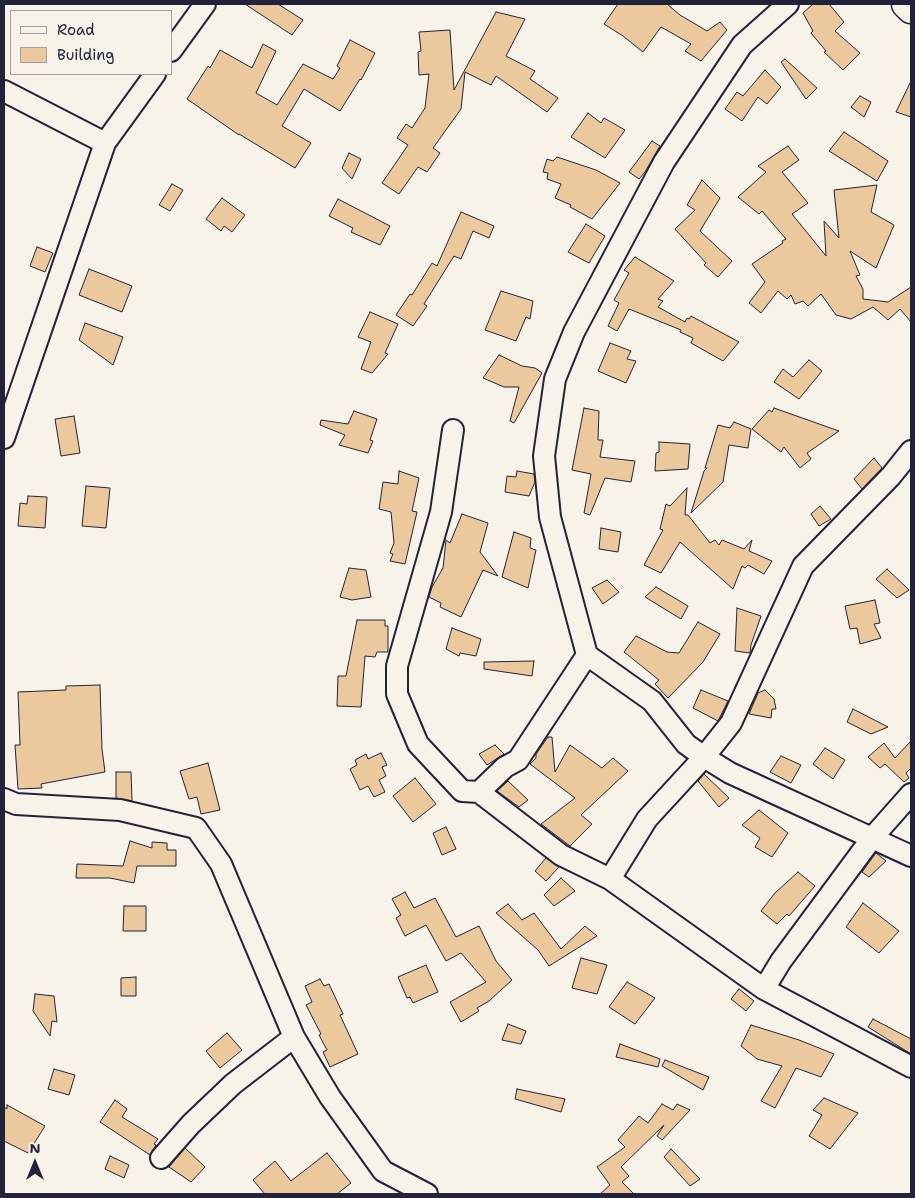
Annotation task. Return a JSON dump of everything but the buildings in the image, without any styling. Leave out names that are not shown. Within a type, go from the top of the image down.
[{"type":"highway","points":[[906,4],[911,9]]},
{"type":"street","points":[[172,50],[205,4]]},
{"type":"street","points":[[788,4],[742,45],[664,162],[574,332],[555,379],[544,456],[550,516],[587,654],[652,701],[686,744],[704,757],[730,773],[911,856]]},
{"type":"street","points":[[4,438],[105,143],[154,75]]},
{"type":"street","points":[[4,91],[105,143]]},
{"type":"street","points":[[453,430],[441,512],[397,666],[397,694],[418,744],[462,791],[479,792],[561,854],[610,879],[764,989],[911,1067]]},
{"type":"street","points":[[610,879],[647,819],[704,757],[731,723],[803,566],[891,476],[911,451]]},
{"type":"street","points":[[479,792],[505,767],[518,760],[587,654]]},
{"type":"street","points":[[764,989],[781,961],[872,838],[911,794]]},
{"type":"street","points":[[4,800],[16,804],[120,810],[196,828],[221,864],[294,1037],[330,1097],[384,1171],[427,1194]]},
{"type":"street","points":[[161,1158],[191,1124],[233,1084],[294,1037]]}]
